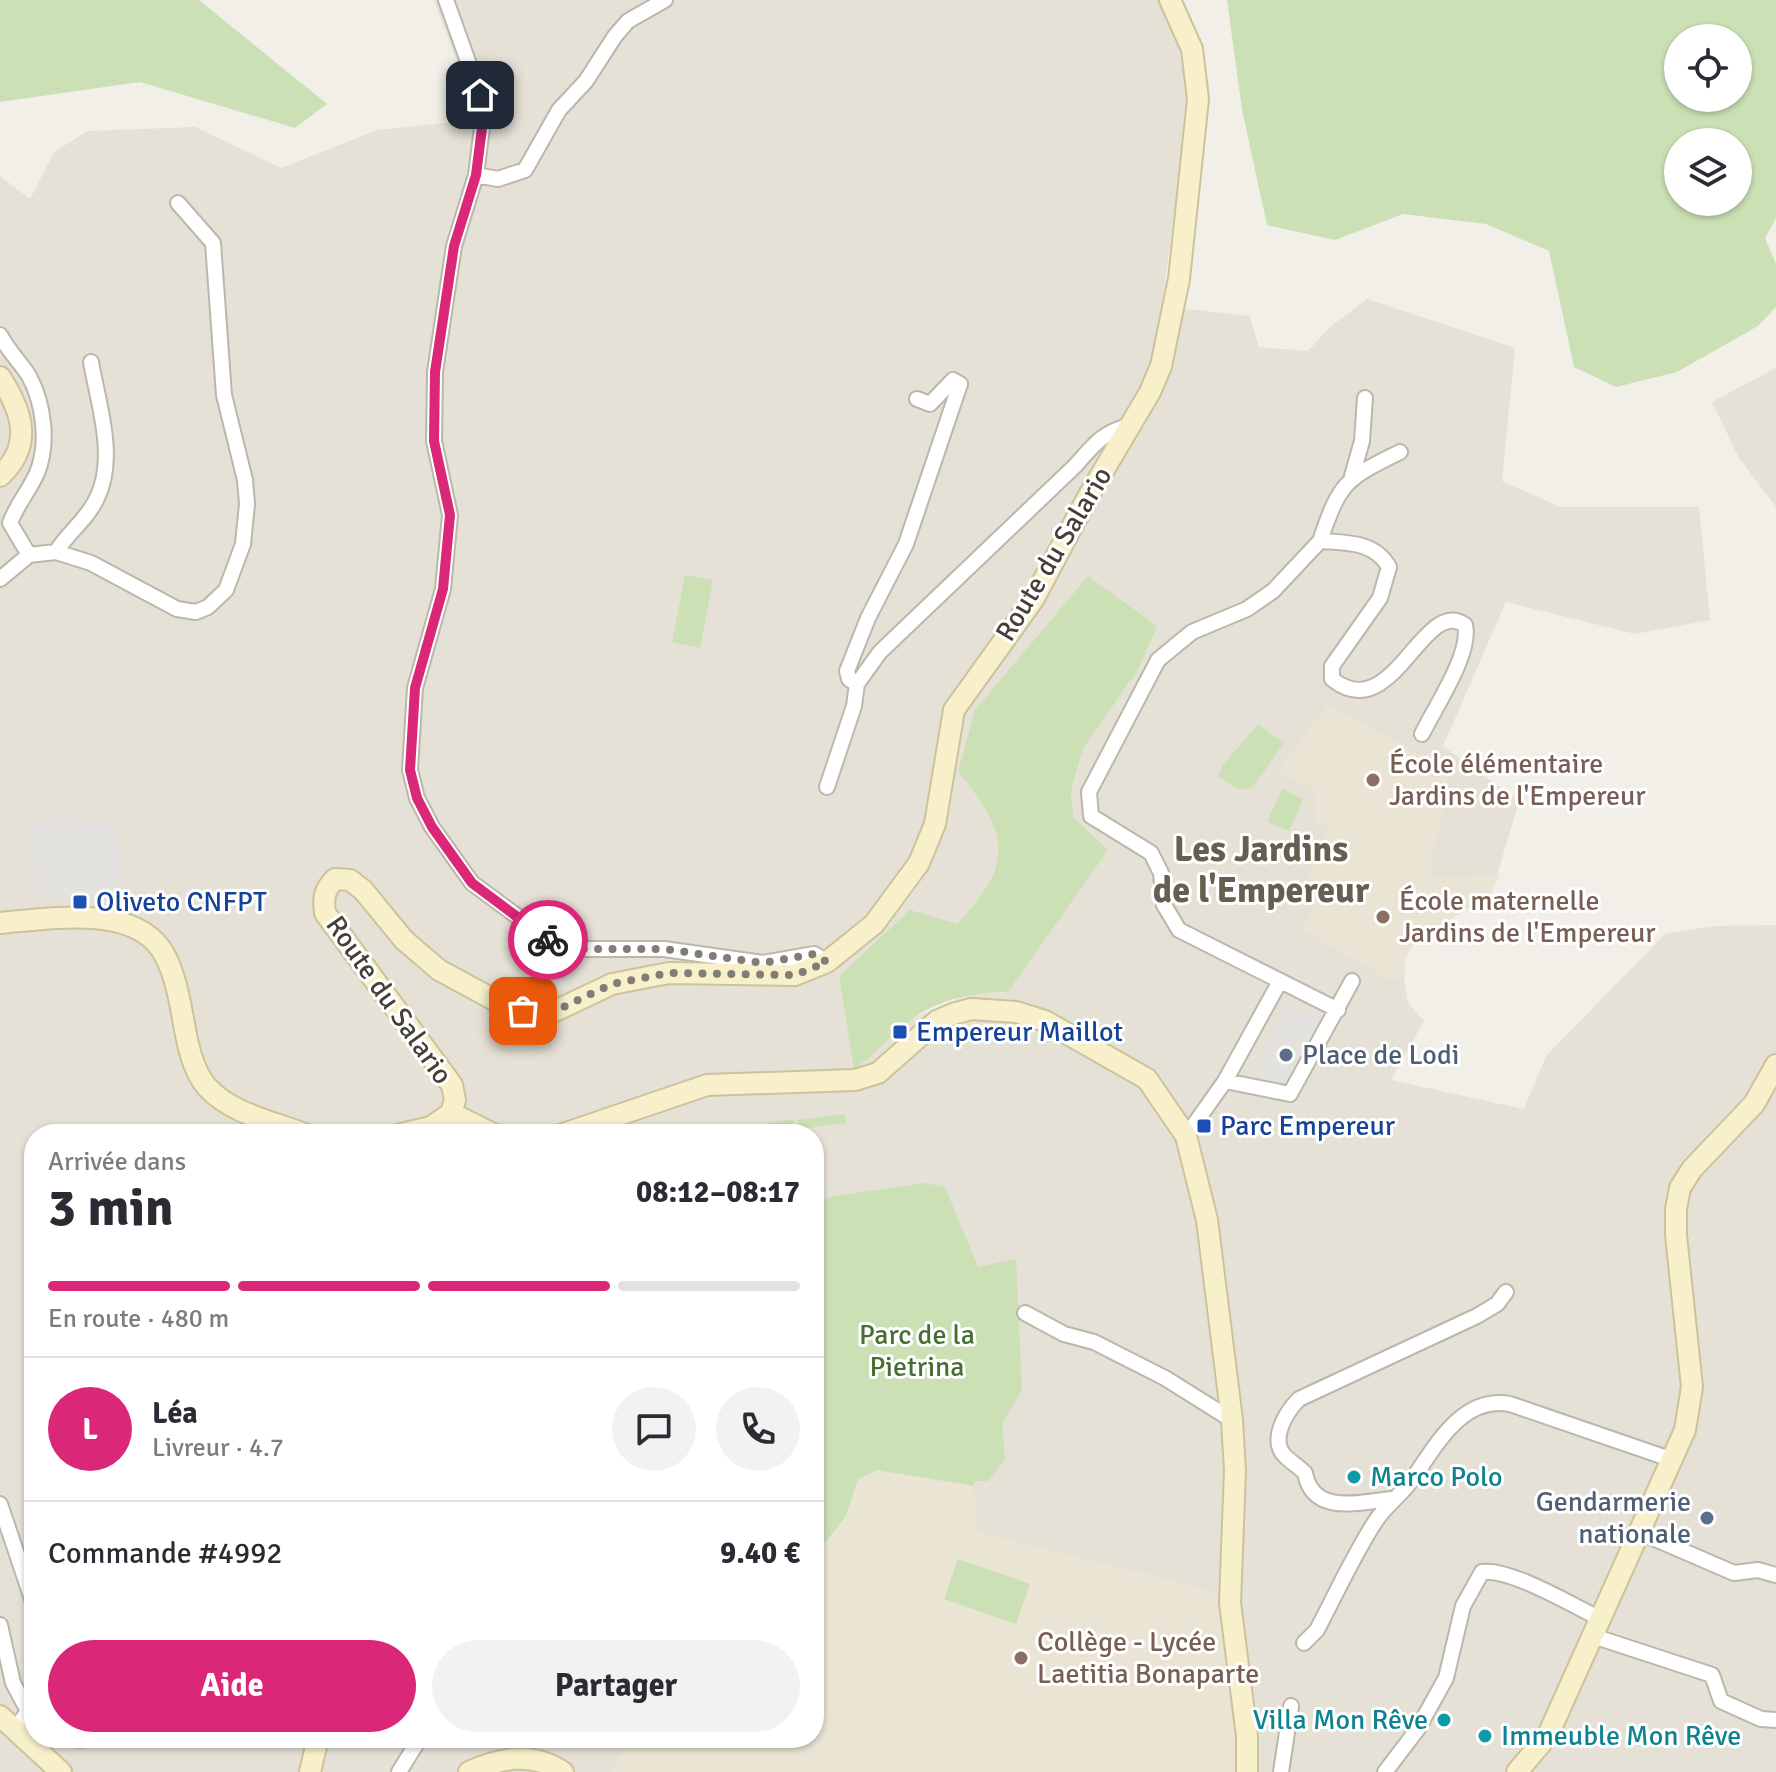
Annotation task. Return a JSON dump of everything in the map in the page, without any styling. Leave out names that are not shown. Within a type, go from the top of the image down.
[{"type":"main road","name":"Route du Salario","points":[[451,1113],[455,1100],[452,1085],[325,913],[323,899],[327,886],[335,879],[350,880],[363,890],[404,940],[439,970],[500,1003],[538,1014],[555,1011],[612,984],[669,973],[795,975],[827,962],[874,924],[919,863],[935,824],[954,710],[1033,600],[1155,379],[1170,331],[1198,99],[1192,49],[1170,0]]},
{"type":"main road","points":[[0,377],[22,420],[22,439],[16,458],[0,476]]},
{"type":"main road","points":[[0,923],[96,917],[141,932],[161,949],[177,987],[187,1042],[204,1085],[223,1102],[279,1124]]},
{"type":"main road","points":[[592,1124],[707,1085],[855,1080],[878,1073],[937,1021],[971,1009],[1016,1012],[1045,1021],[1135,1071],[1156,1090],[1186,1136],[1207,1220],[1232,1420],[1235,1471],[1230,1603],[1247,1736],[1247,1772]]},
{"type":"main road","points":[[1517,1772],[1548,1735],[1685,1430],[1692,1387],[1676,1235],[1680,1188],[1692,1169],[1754,1104],[1776,1065]]},
{"type":"main road","points":[[435,1124],[451,1113],[473,1124]]},
{"type":"main road","points":[[0,1716],[24,1738]]},
{"type":"main road","points":[[35,1748],[61,1772]]},
{"type":"main road","points":[[310,1772],[316,1748]]},
{"type":"main road","points":[[469,1772],[502,1758],[531,1759],[563,1772]]},
{"type":"street","points":[[446,0],[480,95],[483,120],[476,175],[454,246],[435,372],[434,441],[450,515],[443,589],[415,688],[410,770],[417,798],[432,827],[472,883],[552,942],[572,949],[693,952],[763,963],[814,954],[827,962]]},
{"type":"street","points":[[476,175],[498,179],[525,170],[559,110],[586,81],[615,36],[628,21],[665,0]]},
{"type":"street","points":[[0,579],[29,555],[56,552],[91,563],[157,602],[196,612],[208,607],[226,590],[236,568],[247,504],[245,480],[224,395],[213,243],[204,228],[178,203]]},
{"type":"street","points":[[0,335],[13,360],[29,376],[46,431],[37,472],[17,503],[10,523],[29,555]]},
{"type":"street","points":[[56,552],[67,534],[79,526],[98,496],[106,462],[91,362]]},
{"type":"street","points":[[857,684],[849,679],[847,671],[868,618],[906,544],[960,384],[953,380],[930,404],[917,399]]},
{"type":"street","points":[[1338,1010],[1179,930],[1164,905],[1161,873],[1151,853],[1098,823],[1088,804],[1094,781],[1158,660],[1192,632],[1247,609],[1273,591],[1320,541],[1330,509],[1352,476],[1362,441],[1365,398]]},
{"type":"street","points":[[827,787],[851,718],[857,684],[880,652],[1075,466],[1100,437],[1111,429],[1129,426]]},
{"type":"street","points":[[1352,476],[1400,452]]},
{"type":"street","points":[[1320,541],[1355,543],[1374,549],[1389,567],[1380,598],[1332,666],[1332,679],[1342,687],[1370,690],[1386,679],[1434,629],[1448,620],[1457,620],[1465,625],[1468,637],[1461,656],[1422,734]]},
{"type":"street","points":[[1225,1081],[1290,1094],[1352,981]]},
{"type":"street","points":[[1186,1136],[1225,1081],[1279,983]]},
{"type":"street","points":[[1392,1499],[1332,1504],[1317,1497],[1308,1487],[1305,1473],[1283,1455],[1279,1442],[1287,1410],[1299,1399],[1477,1316],[1497,1304],[1506,1292]]},
{"type":"street","points":[[1025,1313],[1064,1334],[1094,1342],[1165,1378],[1232,1420]]},
{"type":"street","points":[[1304,1643],[1317,1630],[1376,1520],[1408,1485],[1458,1419],[1498,1402],[1673,1460]]},
{"type":"street","points":[[0,1504],[24,1575]]},
{"type":"street","points":[[1639,1532],[1734,1573],[1758,1570],[1776,1575]]},
{"type":"street","points":[[1385,1772],[1417,1730],[1446,1678],[1463,1606],[1482,1572],[1492,1570],[1517,1580],[1597,1628],[1712,1675],[1721,1701],[1761,1719],[1776,1720]]},
{"type":"street","points":[[0,1625],[13,1683],[24,1704]]},
{"type":"street","points":[[1281,1772],[1291,1706]]},
{"type":"street","points":[[15,1730],[24,1717]]},
{"type":"street","points":[[399,1772],[414,1748]]},
{"type":"shaded area","points":[[434,0],[1158,0],[1188,67],[1182,148],[1162,306],[1250,316],[1259,347],[1308,351],[1330,327],[1367,299],[1515,348],[1502,481],[1560,507],[1699,507],[1710,620],[1635,634],[1506,602],[1443,746],[1519,801],[1492,892],[1415,943],[1406,956],[1404,977],[1408,1003],[1424,1021],[1391,1080],[1524,1109],[1546,1056],[1666,933],[1715,926],[1776,925],[1776,1772],[0,1772],[0,176],[30,199],[54,152],[88,131],[195,127],[281,168],[377,130],[464,121],[458,65]],"holes":[[[1102,719],[1083,749],[1071,792],[1074,818],[1008,992],[971,993],[913,1018],[957,924],[983,895],[1002,851],[988,808],[958,772]]]},
{"type":"shaded area","points":[[1776,368],[1776,507],[1739,458],[1712,402]]},
{"type":"shaded area","points":[[1328,704],[1451,772],[1431,864],[1432,878],[1500,875],[1492,892],[1415,943],[1406,956],[1404,977],[1389,980],[1303,930],[1317,897],[1309,877],[1328,829],[1314,820],[1314,789],[1277,771]]},
{"type":"shaded area","points":[[35,819],[118,821],[124,901],[36,897],[31,837],[26,836]]},
{"type":"shaded area","name":"Place de Lodi","points":[[1287,1007],[1324,1019],[1287,1091],[1254,1074]]},
{"type":"shaded area","name":"Collège - Lycée Laetitia Bonaparte","points":[[877,1470],[974,1486],[976,1531],[1219,1592],[1239,1724],[1235,1772],[611,1772],[627,1748],[824,1748],[824,1544],[846,1516],[858,1479]]},
{"type":"green space","points":[[0,0],[199,0],[327,104],[295,128],[140,82],[0,102]]},
{"type":"green space","points":[[1227,0],[1776,0],[1776,218],[1765,238],[1776,264],[1776,307],[1758,326],[1677,372],[1616,387],[1574,367],[1549,251],[1486,224],[1403,214],[1335,240],[1267,225],[1242,110]]},
{"type":"green space","points":[[685,575],[713,580],[700,648],[672,642]]},
{"type":"green space","points":[[1088,576],[1157,626],[1139,668],[1083,749],[1071,792],[1074,818],[1108,850],[1008,992],[970,995],[934,1006],[912,1019],[854,1069],[839,976],[910,910],[957,924],[989,883],[996,865],[996,831],[988,813],[958,772],[975,710]]},
{"type":"green space","points":[[1258,724],[1284,743],[1253,787],[1240,790],[1218,777],[1222,766]]},
{"type":"green space","points":[[1282,789],[1303,799],[1289,831],[1267,822]]},
{"type":"green space","points":[[845,1114],[846,1123],[824,1126],[797,1124],[797,1120]]},
{"type":"green space","points":[[793,1119],[794,1124],[763,1124]]},
{"type":"green space","name":"Parc de la Pietrina","points":[[925,1183],[945,1187],[978,1267],[1016,1259],[1022,1390],[1002,1424],[1005,1460],[988,1481],[975,1481],[974,1486],[877,1470],[858,1479],[846,1516],[824,1544],[824,1200]]},
{"type":"green space","points":[[958,1559],[1030,1584],[1016,1624],[944,1599]]},
{"type":"way so far","points":[[523,1011],[538,1014],[555,1011],[612,984],[669,973],[759,977],[795,975],[827,962],[814,954],[763,963],[664,949],[572,949],[548,940]]},
{"type":"place","name":"École élémentaire Jardins de l'Empereur","points":[[1373,780]]},
{"type":"place","name":"Oliveto CNFPT","points":[[80,902]]},
{"type":"place","name":"École maternelle Jardins de l'Empereur","points":[[1383,917]]},
{"type":"place","name":"Empereur Maillot","points":[[900,1032]]},
{"type":"place","name":"Place de Lodi","points":[[1286,1055]]},
{"type":"place","name":"Parc Empereur","points":[[1204,1126]]},
{"type":"place","name":"Marco Polo","points":[[1354,1477]]},
{"type":"place","name":"Gendarmerie nationale","points":[[1707,1518]]},
{"type":"place","name":"Collège - Lycée Laetitia Bonaparte","points":[[1021,1658]]},
{"type":"place","name":"Villa Mon Rêve","points":[[1444,1720]]},
{"type":"place","name":"Immeuble Mon Rêve","points":[[1485,1736]]},
{"type":"district","name":"Les Jardins de l'Empereur","points":[[1261,870]]},
{"type":"route","points":[[480,95],[483,120],[476,175],[454,246],[435,372],[434,441],[450,515],[448,553],[443,589],[415,688],[410,770],[417,798],[432,827],[472,883],[548,940]]}]
